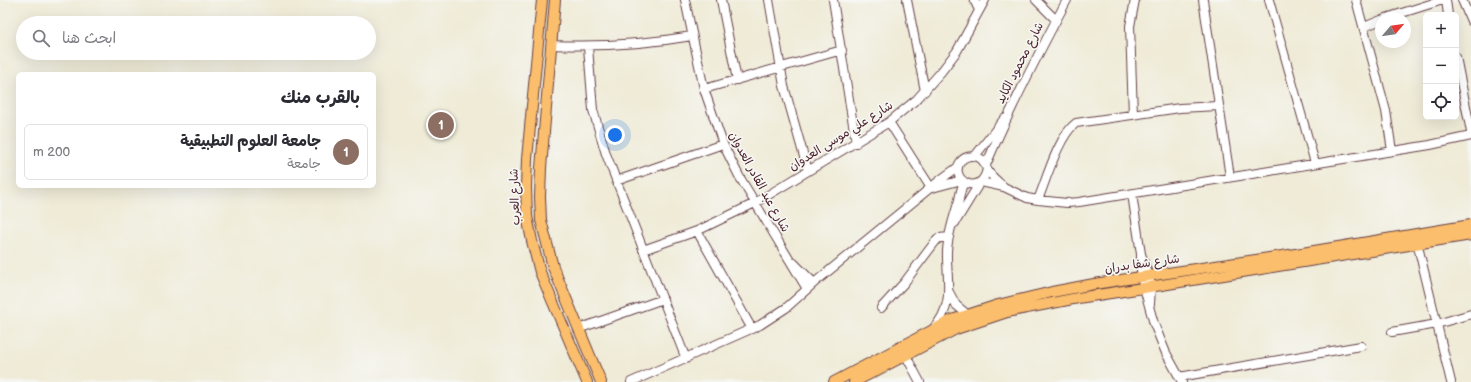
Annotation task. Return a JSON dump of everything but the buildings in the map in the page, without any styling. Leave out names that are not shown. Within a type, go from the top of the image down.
[{"type":"main road","name":"شارع العرب","points":[[542,0],[527,166],[527,216],[540,272],[587,382]]},
{"type":"main road","name":"شارع العرب","points":[[555,0],[541,168],[540,197],[542,220],[553,267],[601,382]]},
{"type":"main road","name":"شارع شفا بدران","points":[[854,382],[905,354],[956,329],[1007,312],[1078,298],[1147,288],[1416,238],[1471,225]]},
{"type":"main road","name":"شارع شفا بدران","points":[[834,382],[952,320],[998,305],[1052,292],[1145,276],[1416,238],[1471,235]]},
{"type":"street","name":"شارع عبد القادر العدوان","points":[[685,0],[704,89],[723,144],[755,203],[807,289]]},
{"type":"street","points":[[721,0],[737,80]]},
{"type":"street","points":[[769,0],[785,91],[808,171]]},
{"type":"street","points":[[833,0],[856,143]]},
{"type":"street","points":[[907,0],[926,91]]},
{"type":"street","points":[[974,0],[979,10]]},
{"type":"street","name":"شارع علي موسى العدوان","points":[[643,250],[697,231],[755,203],[889,122],[926,91],[957,51],[985,0]]},
{"type":"street","points":[[1036,0],[1056,20]]},
{"type":"street","name":"شارع محمود الكايد","points":[[986,167],[1007,116],[1041,46],[1067,0]]},
{"type":"street","points":[[1133,115],[1130,26],[1135,0]]},
{"type":"street","points":[[1203,0],[1230,177]]},
{"type":"street","points":[[1269,0],[1315,162]]},
{"type":"street","points":[[1356,0],[1386,111],[1392,151]]},
{"type":"street","points":[[1406,12],[1445,0],[1447,12]]},
{"type":"street","points":[[1462,0],[1471,21]]},
{"type":"street","points":[[1364,27],[1375,22]]},
{"type":"street","points":[[552,45],[588,47],[665,41],[692,36]]},
{"type":"street","points":[[588,47],[593,110],[606,154],[686,359]]},
{"type":"street","points":[[704,89],[842,50]]},
{"type":"street","points":[[1459,67],[1468,97],[1471,132]]},
{"type":"street","points":[[1038,200],[1059,148],[1068,131],[1076,123],[1180,108],[1218,106]]},
{"type":"street","name":"شارع محمود الكايد","points":[[974,156],[1007,116]]},
{"type":"street","points":[[889,122],[931,188]]},
{"type":"street","points":[[958,167],[958,174],[963,181],[971,185],[980,183],[1004,187],[1027,198],[1066,203],[1132,194],[1315,162],[1392,151],[1471,136]]},
{"type":"street","points":[[616,181],[723,144]]},
{"type":"street","points":[[631,382],[752,330],[786,308],[814,283],[958,167],[961,161],[967,157],[974,156],[982,159],[986,167],[1004,187]]},
{"type":"street","points":[[881,308],[904,284],[935,242],[939,238],[950,233],[985,177],[986,167]]},
{"type":"street","points":[[931,188],[963,181]]},
{"type":"street","points":[[933,329],[945,312],[949,292],[947,256],[950,233],[963,181]]},
{"type":"street","points":[[1132,194],[1150,311],[1156,333],[1180,379],[1361,346]]},
{"type":"street","points":[[697,231],[752,330]]},
{"type":"street","points":[[1416,238],[1451,382]]},
{"type":"street","name":"شارع عبد القادر العدوان","points":[[788,257],[814,283]]},
{"type":"street","points":[[949,292],[956,305],[968,315]]},
{"type":"street","points":[[578,329],[663,299]]},
{"type":"street","points":[[1392,332],[1437,324],[1471,314]]},
{"type":"street","points":[[905,354],[920,382]]},
{"type":"place","name":"جامعة العلوم التطبيقية","points":[[441,125]]}]
